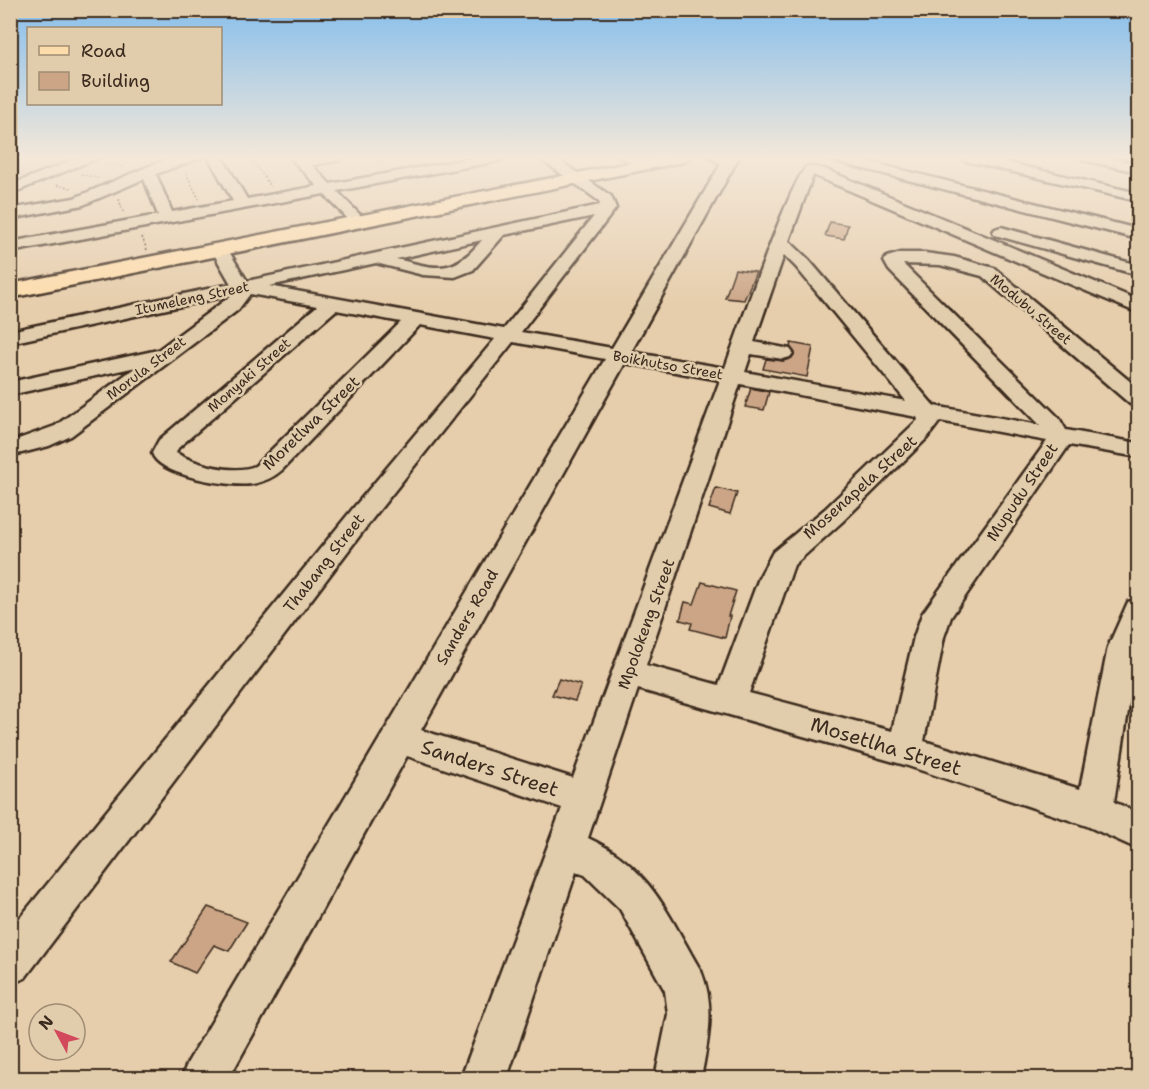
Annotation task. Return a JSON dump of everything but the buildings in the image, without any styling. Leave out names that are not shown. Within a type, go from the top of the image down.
[{"type":"main road","points":[[10,284],[398,208]]},
{"type":"main road","points":[[10,291],[419,208]]},
{"type":"street","points":[[10,214],[45,208]]},
{"type":"street","points":[[79,208],[85,233]]},
{"type":"street","points":[[162,208],[166,218]]},
{"type":"street","points":[[10,247],[225,208]]},
{"type":"street","points":[[345,208],[353,216]]},
{"type":"street","name":"Itumeleng Street","points":[[10,337],[608,208]]},
{"type":"street","name":"Thabang Street","points":[[10,963],[364,512],[508,336],[608,208]]},
{"type":"street","name":"Sanders Road","points":[[204,1078],[616,356],[697,208]]},
{"type":"street","name":"Mpolokeng Street","points":[[484,1078],[745,347],[792,208]]},
{"type":"street","points":[[906,208],[1138,306]]},
{"type":"street","points":[[907,208],[1138,270]]},
{"type":"street","points":[[1036,208],[1138,234]]},
{"type":"street","name":"Itumeleng Street","points":[[373,259],[434,271],[455,272],[466,266],[498,232]]},
{"type":"street","points":[[781,243],[809,271],[926,411]]},
{"type":"street","points":[[219,249],[242,287]]},
{"type":"street","name":"Modubu Street","points":[[906,257],[969,266],[988,272],[1138,399]]},
{"type":"street","name":"Mupudu Street","points":[[905,750],[929,637],[937,614],[1055,449],[1058,435],[1051,423],[893,264],[895,260],[906,257]]},
{"type":"street","name":"Boikhutso Street","points":[[242,287],[1138,450]]},
{"type":"street","name":"Morula Street","points":[[10,449],[41,441],[63,431],[239,299],[242,287]]},
{"type":"street","points":[[1108,293],[1138,316]]},
{"type":"street","name":"Monyaki Street","points":[[167,445],[331,304]]},
{"type":"street","name":"Moretlwa Street","points":[[167,445],[165,457],[186,467],[232,476],[259,474],[273,465],[415,319]]},
{"type":"street","points":[[745,347],[783,352]]},
{"type":"street","points":[[10,389],[163,354]]},
{"type":"street","name":"Mosenapela Street","points":[[730,700],[773,578],[783,559],[920,433],[928,423],[926,411]]},
{"type":"street","points":[[1094,811],[1123,647],[1138,610]]},
{"type":"street","name":"Mosetlha Street","points":[[628,674],[730,700],[905,750],[1094,811],[1138,831]]},
{"type":"street","name":"Sanders Street","points":[[398,738],[583,798]]},
{"type":"street","points":[[566,847],[598,862],[634,895],[686,986],[690,1014],[678,1078]]},
{"type":"path","points":[[127,208],[149,256]]}]
